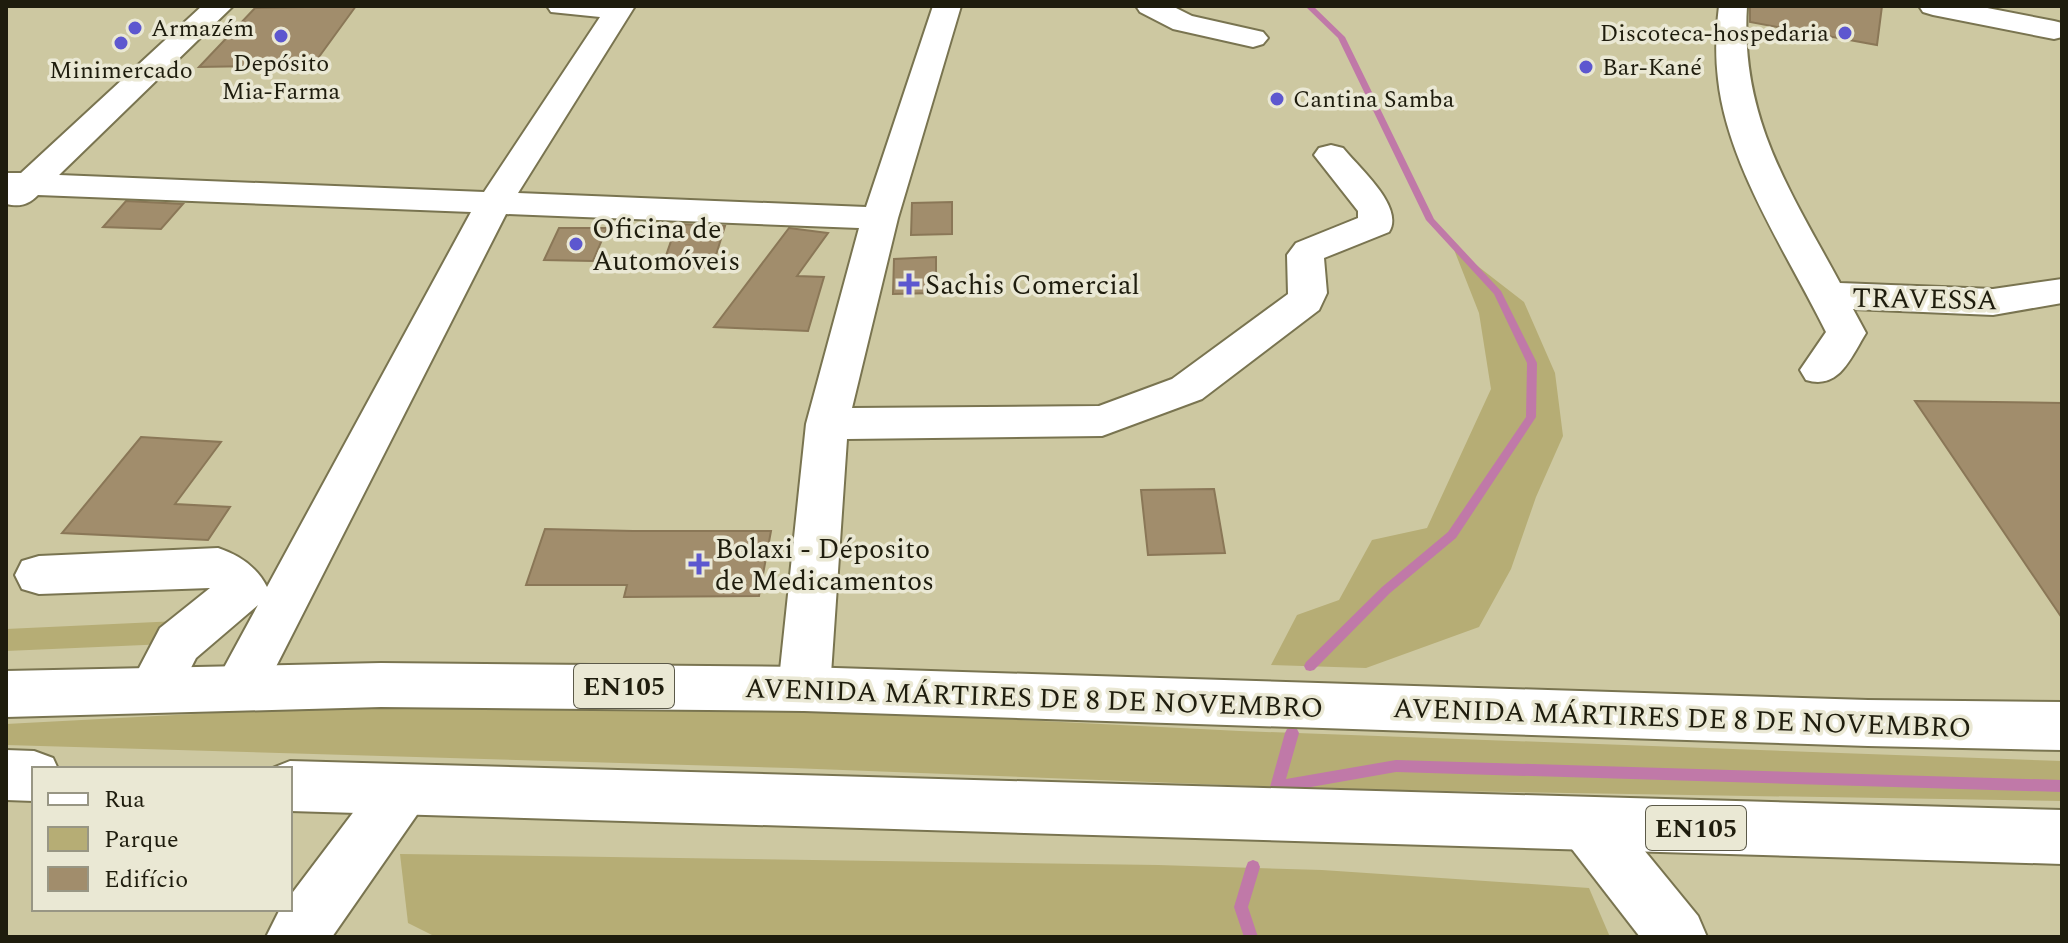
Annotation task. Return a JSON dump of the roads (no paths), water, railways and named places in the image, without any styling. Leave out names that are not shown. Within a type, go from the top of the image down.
[{"type":"street","points":[[14,191],[219,6]]},
{"type":"street","points":[[561,6],[620,8]]},
{"type":"street","points":[[804,689],[827,424],[880,218],[947,6]]},
{"type":"street","points":[[1150,6],[1183,23],[1253,38]]},
{"type":"street","points":[[1733,6],[1728,29],[1733,91],[1752,146],[1827,295]]},
{"type":"street","points":[[1933,6],[2057,28]]},
{"type":"street","points":[[240,686],[494,203],[620,8]]},
{"type":"street","points":[[827,424],[1102,421],[1187,389],[1305,301],[1308,293],[1305,255],[1309,251],[1376,224],[1376,210],[1331,155]]},
{"type":"street","points":[[14,191],[494,203],[880,218]]},
{"type":"street","name":"TRAVESSA","points":[[1820,370],[1846,333],[1827,295],[1993,302],[2062,291]]},
{"type":"street","points":[[39,575],[218,567],[244,588]]},
{"type":"street","points":[[154,689],[178,643],[244,588],[292,587]]},
{"type":"street","name":"AVENIDA MÁRTIRES DE 8 DE NOVEMBRO","points":[[6,694],[240,686],[508,685],[804,689],[1354,708],[2062,726]]},
{"type":"street","points":[[6,775],[32,776]]},
{"type":"street","name":"EN105","points":[[292,786],[2062,837]]},
{"type":"street","points":[[307,935],[402,791]]},
{"type":"street","points":[[1588,825],[1677,937]]},
{"type":"waterway","points":[[1309,6],[1341,37],[1430,220],[1498,293],[1532,363],[1531,417],[1452,535],[1386,590],[1310,666]]},
{"type":"waterway","points":[[1292,733],[1277,787],[1396,766],[2062,786]]},
{"type":"waterway","points":[[1251,937],[1241,907],[1253,867]]},
{"type":"place","name":"Armazém","points":[[135,28]]},
{"type":"place","name":"Discoteca-hospedaria","points":[[1845,33]]},
{"type":"place","name":"Depósito Mia-Farma","points":[[281,36]]},
{"type":"place","name":"Minimercado","points":[[121,43]]},
{"type":"place","name":"Bar-Kané","points":[[1586,67]]},
{"type":"place","name":"Cantina Samba","points":[[1277,99]]},
{"type":"place","name":"Oficina de Automóveis","points":[[576,244]]},
{"type":"place","name":"Sachis Comercial","points":[[909,284]]},
{"type":"place","name":"Bolaxi - Déposito de Medicamentos","points":[[699,564]]}]
